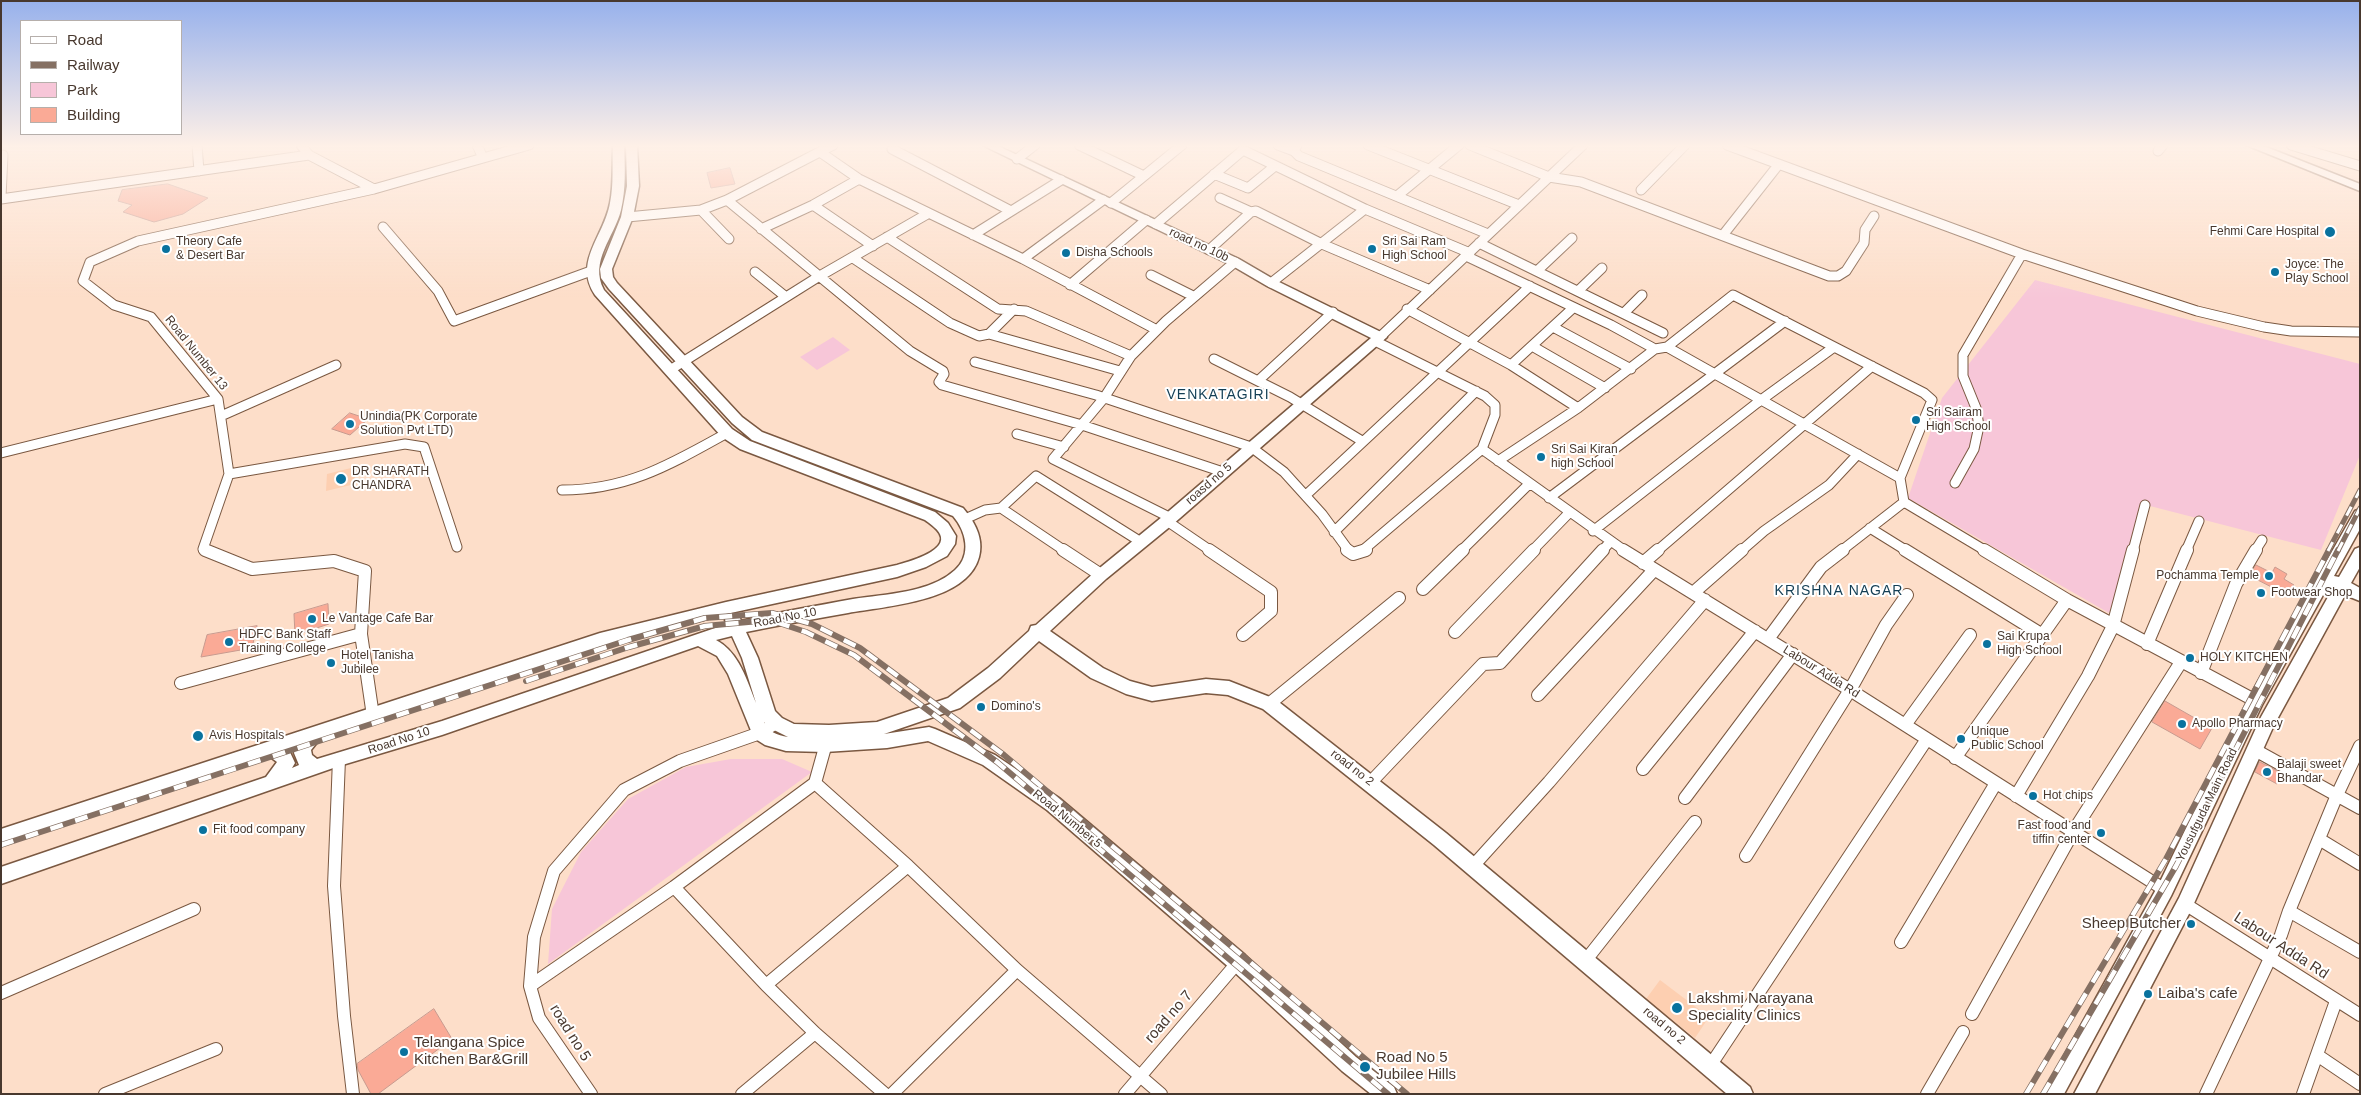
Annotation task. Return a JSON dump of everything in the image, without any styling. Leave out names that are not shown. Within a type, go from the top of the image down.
[{"type":"main road","points":[[591,271],[594,259],[614,218],[618,196]]},
{"type":"main road","points":[[631,196],[627,217],[608,259],[605,274],[737,420],[757,436],[943,505],[958,512],[965,519]]},
{"type":"main road","name":"road no 10b","points":[[1094,196],[1236,262],[1271,283],[1333,312],[1378,339]]},
{"type":"main road","name":"Road No 10","points":[[1,837],[600,640],[726,608],[923,564],[948,546],[949,535],[944,525],[930,516],[755,450],[727,433],[599,292],[593,283],[591,271]]},
{"type":"main road","name":"roasd no 5","points":[[1037,631],[1169,519],[1302,402],[1378,339]]},
{"type":"main road","name":"Yousufguda Main Road","points":[[2053,1094],[2165,890],[2256,701],[2360,515]]},
{"type":"main road","name":"Road No 10","points":[[1,876],[339,759],[400,742],[699,639],[737,628],[907,596],[949,583],[961,574],[969,562],[973,549],[973,538],[965,519]]},
{"type":"main road","name":"Yousufguda Main Road","points":[[2084,1094],[2185,904],[2267,722],[2360,553]]},
{"type":"main road","points":[[2325,577],[2360,596]]},
{"type":"main road","points":[[726,608],[750,658],[768,715],[776,723],[792,731],[827,739],[887,741],[928,734],[915,717]]},
{"type":"main road","points":[[699,639],[723,651],[735,672],[760,733],[771,740],[786,744],[827,739],[877,729],[954,703],[994,672],[1037,631]]},
{"type":"main road","name":"road no 2","points":[[1037,631],[1097,673],[1126,687],[1152,694],[1206,686],[1229,688],[1269,704],[1473,866],[1743,1094]]},
{"type":"main road","name":"Road Number 5","points":[[928,734],[989,760],[1053,804],[1238,962],[1349,1064],[1387,1094]]},
{"type":"main road","points":[[312,736],[303,750],[303,758],[305,762],[316,767]]},
{"type":"main road","points":[[270,749],[284,755],[286,763],[271,783]]},
{"type":"street","points":[[1,198],[15,196]]},
{"type":"street","name":"Road Number 13","points":[[342,196],[138,241],[90,262],[83,281],[114,305],[151,317],[218,399],[229,474],[203,550],[252,570],[334,561],[365,571],[361,634],[372,716]]},
{"type":"street","points":[[627,217],[701,210],[735,196]]},
{"type":"street","points":[[761,229],[829,196]]},
{"type":"street","points":[[894,196],[1023,259],[1157,330]]},
{"type":"street","points":[[982,196],[1011,211]]},
{"type":"street","points":[[973,235],[1035,196]]},
{"type":"street","points":[[1023,259],[1115,196]]},
{"type":"street","points":[[1070,285],[1185,196]]},
{"type":"street","points":[[1338,196],[1468,254],[1655,349]]},
{"type":"street","points":[[1397,196],[1488,234]]},
{"type":"street","points":[[1497,196],[1519,205]]},
{"type":"street","points":[[975,362],[1104,398],[1251,447],[1284,472],[1353,554],[1366,550],[1482,449],[1495,415],[1495,405],[1476,391],[1378,339],[1528,196]]},
{"type":"street","points":[[1619,196],[1817,272],[1836,277],[1846,271],[1864,243],[1864,230],[1874,216]]},
{"type":"street","points":[[1723,235],[1754,196]]},
{"type":"street","points":[[1866,196],[2022,254],[2188,308],[2264,327],[2291,331],[2360,332]]},
{"type":"street","points":[[1220,198],[1251,212],[1256,211],[1322,244],[1430,290]]},
{"type":"street","points":[[727,200],[910,351],[943,371],[944,374],[939,382],[942,385],[1082,426],[1223,472]]},
{"type":"street","points":[[813,205],[873,246]]},
{"type":"street","points":[[1271,283],[1365,209]]},
{"type":"street","points":[[701,210],[728,239]]},
{"type":"street","points":[[1209,250],[1251,212]]},
{"type":"street","points":[[670,370],[818,277],[929,213]]},
{"type":"street","points":[[382,227],[438,291],[454,320],[591,271]]},
{"type":"street","points":[[887,238],[994,307],[1004,310],[1026,311],[1131,356]]},
{"type":"street","points":[[1537,271],[1572,238]]},
{"type":"street","points":[[1479,243],[1663,333]]},
{"type":"street","points":[[1955,483],[1972,452],[1979,424],[1963,382],[1961,365],[1963,355],[2022,254]]},
{"type":"street","points":[[853,258],[950,323],[979,336],[989,334],[1120,371]]},
{"type":"street","points":[[1236,262],[1193,296],[1131,356],[1104,398],[1053,459],[1169,519],[1271,592],[1271,611],[1243,635]]},
{"type":"street","points":[[1578,291],[1602,268]]},
{"type":"street","points":[[755,272],[786,297]]},
{"type":"street","points":[[1151,275],[1193,296]]},
{"type":"street","points":[[1306,496],[1362,441],[1530,286]]},
{"type":"street","points":[[1624,313],[1642,295]]},
{"type":"street","points":[[1498,461],[1578,408],[1655,349],[1666,347],[1733,295],[1924,392],[1932,400],[1900,478],[1904,502],[2067,600],[2146,644],[2256,701]]},
{"type":"street","points":[[1511,365],[1573,308]]},
{"type":"street","points":[[989,334],[1014,309]]},
{"type":"street","points":[[1408,309],[1511,365],[1578,408]]},
{"type":"street","points":[[1260,379],[1333,312]]},
{"type":"street","points":[[1549,498],[1785,322]]},
{"type":"street","points":[[1552,327],[1631,369]]},
{"type":"street","points":[[1532,346],[1605,388]]},
{"type":"street","points":[[1666,347],[1900,478]]},
{"type":"street","points":[[1593,531],[1834,347]]},
{"type":"street","points":[[1214,359],[1260,379],[1302,402],[1362,441]]},
{"type":"street","points":[[221,416],[336,365]]},
{"type":"street","points":[[1642,563],[1872,366]]},
{"type":"street","points":[[1334,532],[1476,391]]},
{"type":"street","points":[[1,453],[218,399]]},
{"type":"street","points":[[562,490],[598,489],[634,481],[727,433]]},
{"type":"street","points":[[1017,434],[1064,448]]},
{"type":"street","points":[[229,474],[405,444],[424,447],[457,547]]},
{"type":"street","name":"Labour Adda Rd","points":[[1482,449],[1593,531],[1642,563],[1793,654],[2165,890]]},
{"type":"street","points":[[1693,593],[1764,531],[1829,485],[1858,454]]},
{"type":"street","points":[[965,519],[985,510],[1001,508],[1036,476],[1141,542]]},
{"type":"street","points":[[1423,589],[1530,484]]},
{"type":"street","points":[[1768,639],[1821,567],[1904,502]]},
{"type":"street","points":[[2016,796],[2088,676],[2113,626],[2145,505]]},
{"type":"street","points":[[1001,508],[1101,575]]},
{"type":"street","points":[[1455,632],[1568,513]]},
{"type":"street","points":[[2146,644],[2199,521]]},
{"type":"street","points":[[1870,528],[2041,634]]},
{"type":"street","points":[[2201,673],[2236,584],[2262,540]]},
{"type":"street","points":[[1370,783],[1484,664],[1500,663],[1610,542]]},
{"type":"street","points":[[1538,695],[1654,570]]},
{"type":"street","points":[[1746,856],[1850,690],[1886,626],[1907,595]]},
{"type":"street","points":[[1269,704],[1398,598]]},
{"type":"street","points":[[1473,866],[1549,782],[1705,600]]},
{"type":"street","points":[[1956,758],[2041,634],[2067,600]]},
{"type":"street","points":[[1643,769],[1755,631]]},
{"type":"street","points":[[181,683],[361,634]]},
{"type":"street","points":[[1905,725],[1970,635]]},
{"type":"street","points":[[1684,798],[1793,654]]},
{"type":"street","points":[[1972,1014],[2073,832],[2181,662]]},
{"type":"street","points":[[530,986],[534,937],[554,871],[624,790],[680,761],[760,733],[776,723]]},
{"type":"street","points":[[530,986],[674,887],[815,783],[827,739]]},
{"type":"street","points":[[1710,1066],[1926,739]]},
{"type":"street","points":[[2255,750],[2360,808]]},
{"type":"street","points":[[2206,1094],[2281,935],[2337,795],[2358,752]]},
{"type":"street","points":[[339,759],[334,886],[353,1094]]},
{"type":"street","points":[[815,783],[908,866],[1017,970],[1161,1094]]},
{"type":"street","points":[[1901,942],[1996,783]]},
{"type":"street","points":[[1586,960],[1695,822]]},
{"type":"street","points":[[2319,840],[2360,864]]},
{"type":"street","points":[[766,985],[908,866]]},
{"type":"street","points":[[674,887],[766,985],[815,1033],[886,1094]]},
{"type":"street","name":"Labour Adda Rd","points":[[2185,904],[2360,1015]]},
{"type":"street","points":[[1,993],[194,909]]},
{"type":"street","points":[[2289,911],[2360,952]]},
{"type":"street","name":"road no 7","points":[[1125,1094],[1238,962]]},
{"type":"street","points":[[892,1094],[1017,970]]},
{"type":"street","name":"road no 5","points":[[530,986],[539,1018],[591,1094]]},
{"type":"street","points":[[2303,1094],[2336,1001]]},
{"type":"street","points":[[1927,1094],[1963,1032]]},
{"type":"street","points":[[742,1094],[815,1033]]},
{"type":"street","points":[[105,1094],[216,1049]]},
{"type":"street","points":[[2317,1055],[2360,1084]]},
{"type":"shaded area","name":"DR SHARATH CHANDRA","points":[[355,467],[355,484],[326,491],[327,474]]},
{"type":"shaded area","name":"Lakshmi Narayana Speciality Clinics","points":[[1660,980],[1709,1017],[1695,1038],[1646,999]]},
{"type":"green space","points":[[2035,280],[2360,364],[2360,455],[2321,550],[2146,505],[2109,613],[1908,498],[1942,398]]},
{"type":"green space","points":[[833,337],[850,350],[817,370],[800,357]]},
{"type":"green space","points":[[731,759],[782,759],[812,772],[548,964],[552,909],[581,852],[628,799],[686,767]]},
{"type":"building","points":[[120,196],[203,196],[208,198],[183,214],[154,222],[123,212],[132,205],[118,201]]},
{"type":"building","name":"Unindia(PK Corporate Solution Pvt LTD)","points":[[350,413],[368,419],[350,435],[332,429]]},
{"type":"building","name":"Pochamma Temple","points":[[2256,565],[2272,573],[2275,567],[2287,574],[2284,579],[2294,585],[2287,595],[2250,576]]},
{"type":"building","name":"Le Vantage Cafe Bar","points":[[328,604],[329,624],[295,635],[294,614]]},
{"type":"building","name":"HDFC Bank Staff Training College","points":[[257,626],[252,648],[201,657],[207,635]]},
{"type":"building","name":"Apollo Pharmacy","points":[[2165,701],[2212,728],[2200,749],[2152,722]]},
{"type":"building","name":"Balaji sweet Bhandar","points":[[2260,762],[2283,774],[2277,784],[2255,772]]},
{"type":"building","name":"Telangana Spice Kitchen Bar&Grill","points":[[434,1009],[452,1039],[378,1094],[371,1094],[358,1070],[357,1064]]},
{"type":"railway","points":[[2328,551],[2360,490]]},
{"type":"railway","points":[[2338,551],[2360,508]]},
{"type":"railway","points":[[2026,1094],[2166,859],[2329,550]]},
{"type":"railway","points":[[2043,1094],[2176,866],[2338,550]]},
{"type":"railway","points":[[1,845],[628,640],[705,618],[772,613],[812,624],[860,648],[1004,755],[1407,1094]]},
{"type":"railway","points":[[526,681],[629,647],[705,626],[770,620],[806,632],[854,655],[997,762],[1388,1094]]},
{"type":"place","name":"Fehmi Care Hospital","points":[[2330,232]]},
{"type":"place","name":"Theory Cafe & Desert Bar","points":[[166,249]]},
{"type":"place","name":"Sri Sai Ram High School","points":[[1372,249]]},
{"type":"place","name":"Disha Schools","points":[[1066,253]]},
{"type":"place","name":"Joyce: The Play School","points":[[2275,272]]},
{"type":"place","name":"Sri Sairam High School","points":[[1916,420]]},
{"type":"place","name":"Unindia(PK Corporate Solution Pvt LTD)","points":[[350,424]]},
{"type":"place","name":"Sri Sai Kiran high School","points":[[1541,457]]},
{"type":"place","name":"DR SHARATH CHANDRA","points":[[341,479]]},
{"type":"place","name":"Pochamma Temple","points":[[2269,576]]},
{"type":"place","name":"Footwear Shop","points":[[2261,593]]},
{"type":"place","name":"Le Vantage Cafe Bar","points":[[312,619]]},
{"type":"place","name":"HDFC Bank Staff Training College","points":[[229,642]]},
{"type":"place","name":"Sai Krupa High School","points":[[1987,644]]},
{"type":"place","name":"HOLY KITCHEN","points":[[2190,658]]},
{"type":"place","name":"Hotel Tanisha Jubilee","points":[[331,663]]},
{"type":"place","name":"Domino's","points":[[981,707]]},
{"type":"place","name":"Apollo Pharmacy","points":[[2182,724]]},
{"type":"place","name":"Avis Hospitals","points":[[198,736]]},
{"type":"place","name":"Unique Public School","points":[[1961,739]]},
{"type":"place","name":"Balaji sweet Bhandar","points":[[2267,772]]},
{"type":"place","name":"Hot chips","points":[[2033,796]]},
{"type":"place","name":"Fit food company","points":[[203,830]]},
{"type":"place","name":"Fast food and tiffin center","points":[[2101,833]]},
{"type":"place","name":"Sheep Butcher","points":[[2191,924]]},
{"type":"place","name":"Laiba's cafe","points":[[2148,994]]},
{"type":"place","name":"Lakshmi Narayana Speciality Clinics","points":[[1677,1008]]},
{"type":"place","name":"Telangana Spice Kitchen Bar&Grill","points":[[404,1052]]},
{"type":"place","name":"Road No 5 Jubilee Hills","points":[[1365,1067]]},
{"type":"district","name":"VENKATAGIRI","points":[[1218,395]]},
{"type":"district","name":"KRISHNA NAGAR","points":[[1839,591]]}]
